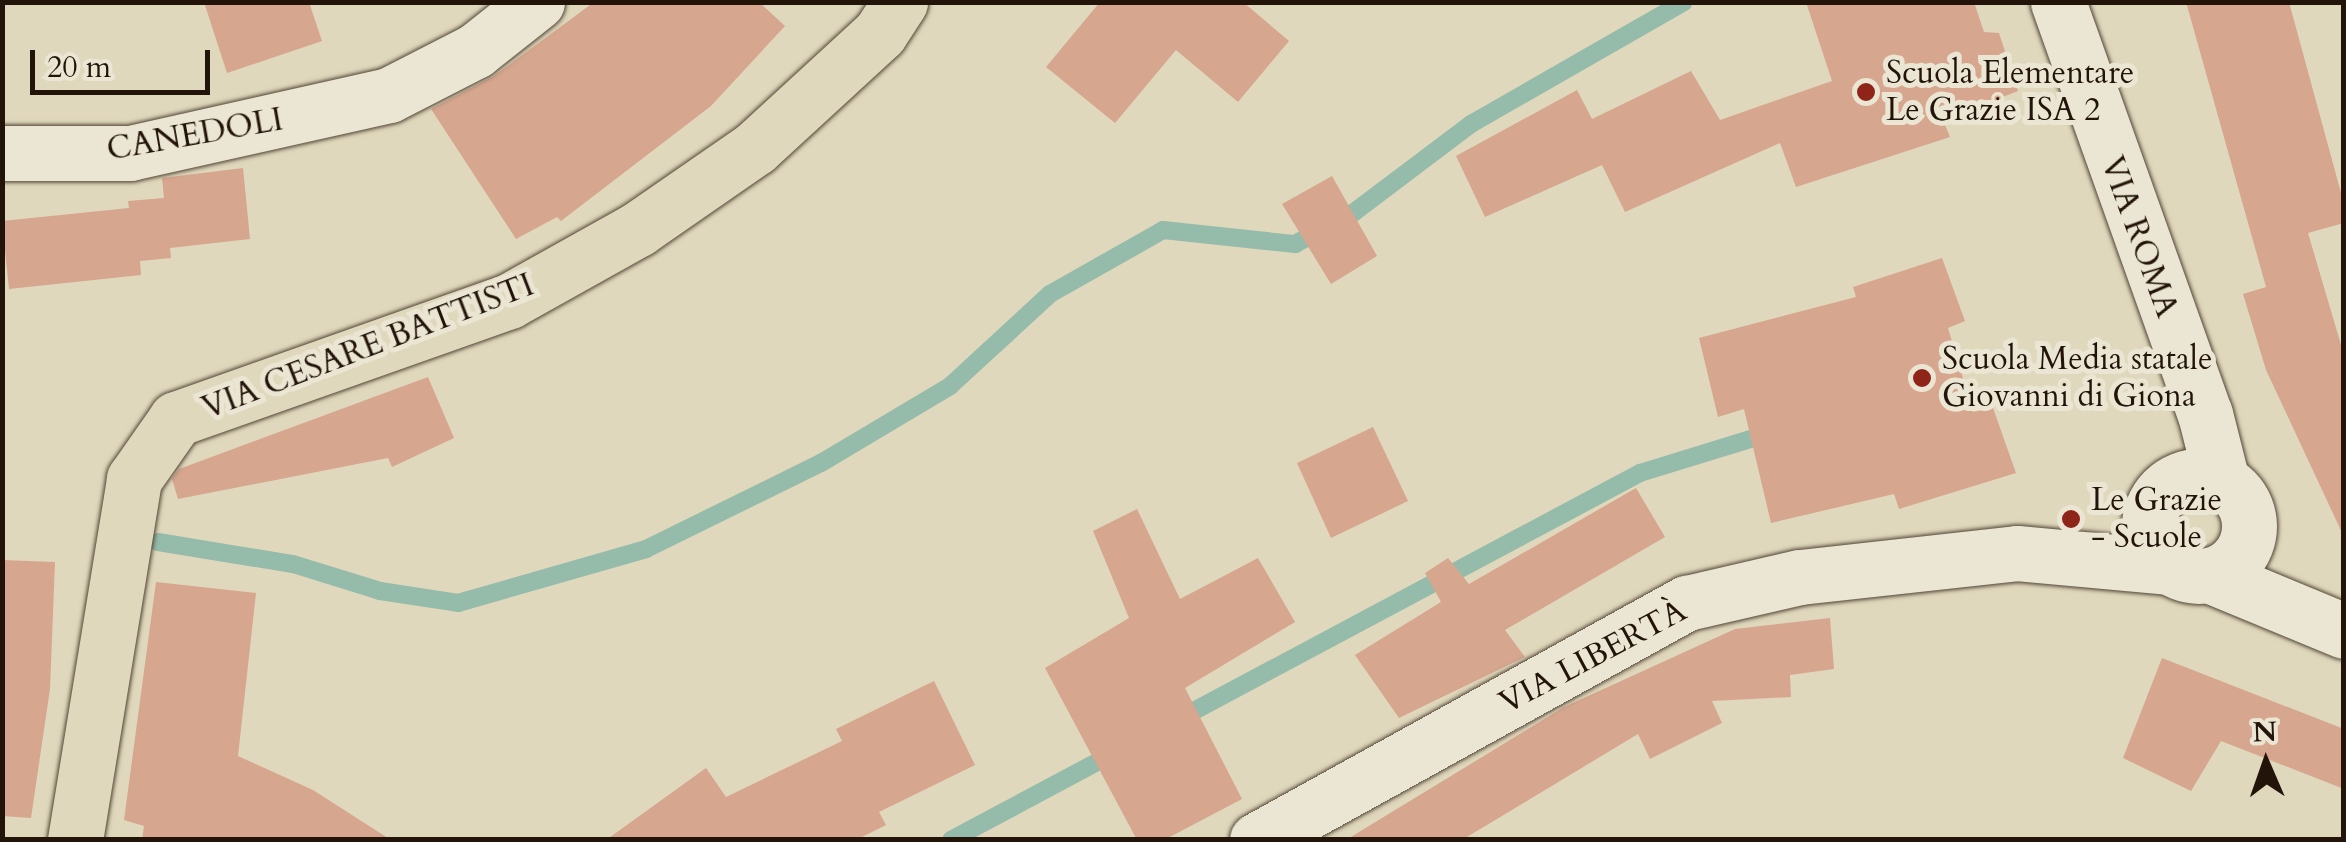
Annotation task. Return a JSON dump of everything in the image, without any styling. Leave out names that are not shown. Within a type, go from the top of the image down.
[{"type":"main road","name":"VIA CESARE BATTISTI","points":[[74,840],[134,480],[176,419],[509,301],[638,230],[756,148],[880,33],[900,2]]},
{"type":"street","name":"CANEDOLI","points":[[2,153],[130,153],[389,95],[475,51],[537,2]]},
{"type":"street","name":"VIA ROMA","points":[[2058,2],[2205,414],[2182,490]]},
{"type":"street","points":[[2182,490],[2245,504],[2248,537],[2235,562],[2190,571],[2151,540],[2182,490]]},
{"type":"street","name":"VIA LIBERTÀ","points":[[2017,553],[2182,490]]},
{"type":"street","name":"VIA LIBERTÀ","points":[[2248,537],[2344,628]]},
{"type":"street","name":"VIA LIBERTÀ","points":[[1257,840],[1687,604],[1800,578],[2017,553],[2190,571],[2344,628]]},
{"type":"building","points":[[204,2],[309,2],[322,41],[227,73]]},
{"type":"building","points":[[594,2],[759,2],[785,26],[711,106],[561,221],[557,217],[516,239],[431,109],[494,76]]},
{"type":"building","points":[[1100,2],[1243,2],[1289,41],[1238,102],[1176,50],[1115,123],[1046,67]]},
{"type":"building","points":[[1806,2],[1974,2],[1984,32],[1999,33],[2018,91],[1943,120],[1950,137],[1796,187],[1780,143],[1625,212],[1602,165],[1485,217],[1456,156],[1577,90],[1592,119],[1691,71],[1720,120],[1832,81]]},
{"type":"building","points":[[2186,2],[2289,2],[2344,204],[2344,223],[2308,233],[2344,355],[2344,537],[2266,370],[2243,294],[2266,287]]},
{"type":"building","points":[[243,168],[250,239],[170,248],[171,258],[140,261],[141,275],[9,289],[2,221],[129,208],[128,201],[164,198],[162,178]]},
{"type":"building","points":[[1332,176],[1377,256],[1331,284],[1282,204]]},
{"type":"building","points":[[1942,258],[1965,321],[1948,328],[1973,412],[1993,408],[2016,473],[1899,509],[1894,494],[1771,523],[1744,409],[1718,417],[1699,338],[1856,297],[1853,287]]},
{"type":"building","points":[[428,377],[454,438],[392,467],[388,458],[178,499],[172,479],[179,469]]},
{"type":"building","points":[[1373,427],[1408,501],[1331,538],[1297,463]]},
{"type":"building","points":[[1636,488],[1665,537],[1505,630],[1525,657],[1399,718],[1355,655],[1441,602],[1425,573],[1448,558],[1469,584]]},
{"type":"building","points":[[1137,509],[1180,599],[1258,558],[1295,622],[1185,688],[1242,799],[1164,840],[1137,840],[1045,668],[1129,618],[1093,531]]},
{"type":"building","points":[[2,560],[55,562],[50,689],[31,818],[2,816]]},
{"type":"building","points":[[156,582],[256,593],[238,756],[313,790],[391,840],[142,840],[144,826],[124,820]]},
{"type":"building","points":[[1830,618],[1834,669],[1790,675],[1791,697],[1712,701],[1722,723],[1650,759],[1638,734],[1462,840],[1346,840],[1564,707],[1735,629]]},
{"type":"building","points":[[2162,658],[2344,729],[2344,789],[2221,741],[2191,791],[2123,758]]},
{"type":"building","points":[[934,681],[975,765],[879,812],[886,825],[856,840],[606,840],[706,768],[726,797],[842,741],[836,729]]},
{"type":"waterway","points":[[158,542],[293,564],[380,591],[458,603],[646,549],[821,463],[950,386],[1050,294],[1163,230],[1295,244],[1353,213],[1471,124],[1684,2]]},
{"type":"waterway","points":[[1177,720],[1640,473],[1773,432]]},
{"type":"waterway","points":[[951,840],[1114,753]]},
{"type":"place","name":"Scuola Elementare Le Grazie ISA 2","points":[[1866,92]]},
{"type":"place","name":"Scuola Media statale Giovanni di Giona","points":[[1922,378]]},
{"type":"place","name":"Le Grazie - Scuole","points":[[2071,519]]}]
